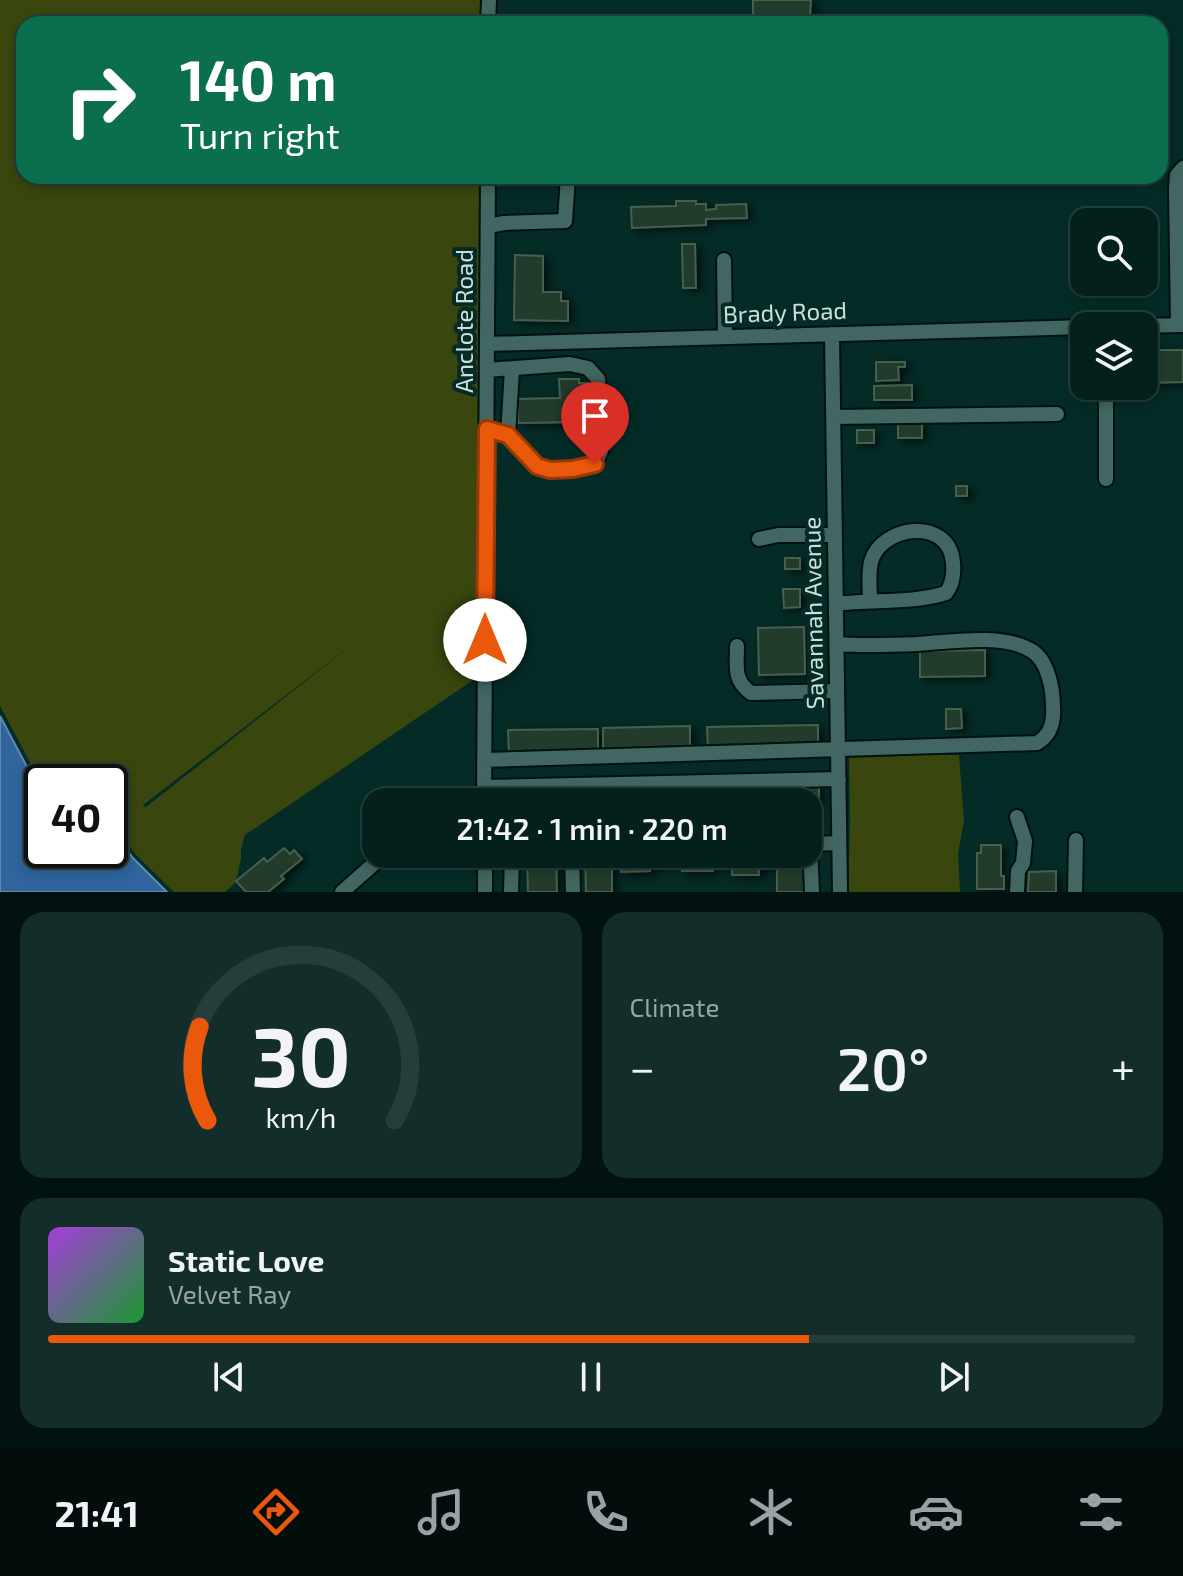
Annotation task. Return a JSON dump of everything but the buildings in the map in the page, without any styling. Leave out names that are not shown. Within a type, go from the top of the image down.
[{"type":"street","points":[[1158,326],[1181,325],[1176,188],[1177,175],[1183,168]]},
{"type":"street","name":"Anclote Road","points":[[484,788],[488,184]]},
{"type":"street","points":[[488,226],[565,221],[567,184]]},
{"type":"street","points":[[724,260],[725,337]]},
{"type":"street","name":"Brady Road","points":[[487,344],[1070,327]]},
{"type":"street","name":"Savannah Avenue","points":[[832,334],[840,892]]},
{"type":"street","points":[[569,341],[570,364]]},
{"type":"street","points":[[487,370],[570,364],[588,368],[598,379],[603,434],[601,451],[595,464],[550,470],[537,466],[508,435],[487,429]]},
{"type":"street","points":[[508,435],[512,369]]},
{"type":"street","points":[[1106,400],[1106,479]]},
{"type":"street","points":[[833,417],[1057,414]]},
{"type":"street","points":[[836,604],[946,593],[953,578],[952,552],[946,541],[932,531],[918,531],[885,543],[875,553],[870,566],[870,600]]},
{"type":"street","points":[[759,539],[778,535],[835,535]]},
{"type":"street","points":[[484,760],[1037,743],[1046,738],[1052,727],[1054,705],[1047,671],[1035,652],[1015,643],[837,644]]},
{"type":"street","points":[[737,646],[737,677],[751,693],[837,691]]},
{"type":"street","points":[[651,788],[839,779]]},
{"type":"street","points":[[1017,817],[1025,841],[1017,892]]},
{"type":"street","points":[[1075,892],[1076,840]]},
{"type":"street","points":[[812,892],[810,844],[839,843]]},
{"type":"street","points":[[342,892],[369,868]]},
{"type":"street","points":[[485,868],[485,892]]},
{"type":"street","points":[[511,892],[512,868]]},
{"type":"street","points":[[572,868],[573,892]]},
{"type":"green space","points":[[0,0],[483,0],[483,16],[16,16],[16,184],[483,184],[479,676],[245,835],[236,882],[225,892],[174,892],[128,844],[128,764],[31,764],[0,706]],"holes":[[[354,643],[146,807],[143,805]]]},
{"type":"green space","points":[[849,753],[959,755],[964,821],[958,853],[960,892],[848,892]]},
{"type":"water","points":[[0,716],[26,764],[24,868],[128,868],[128,851],[167,892],[0,892]]},
{"type":"route","points":[[485,640],[487,429],[508,435],[537,466],[550,470],[595,464]]}]
